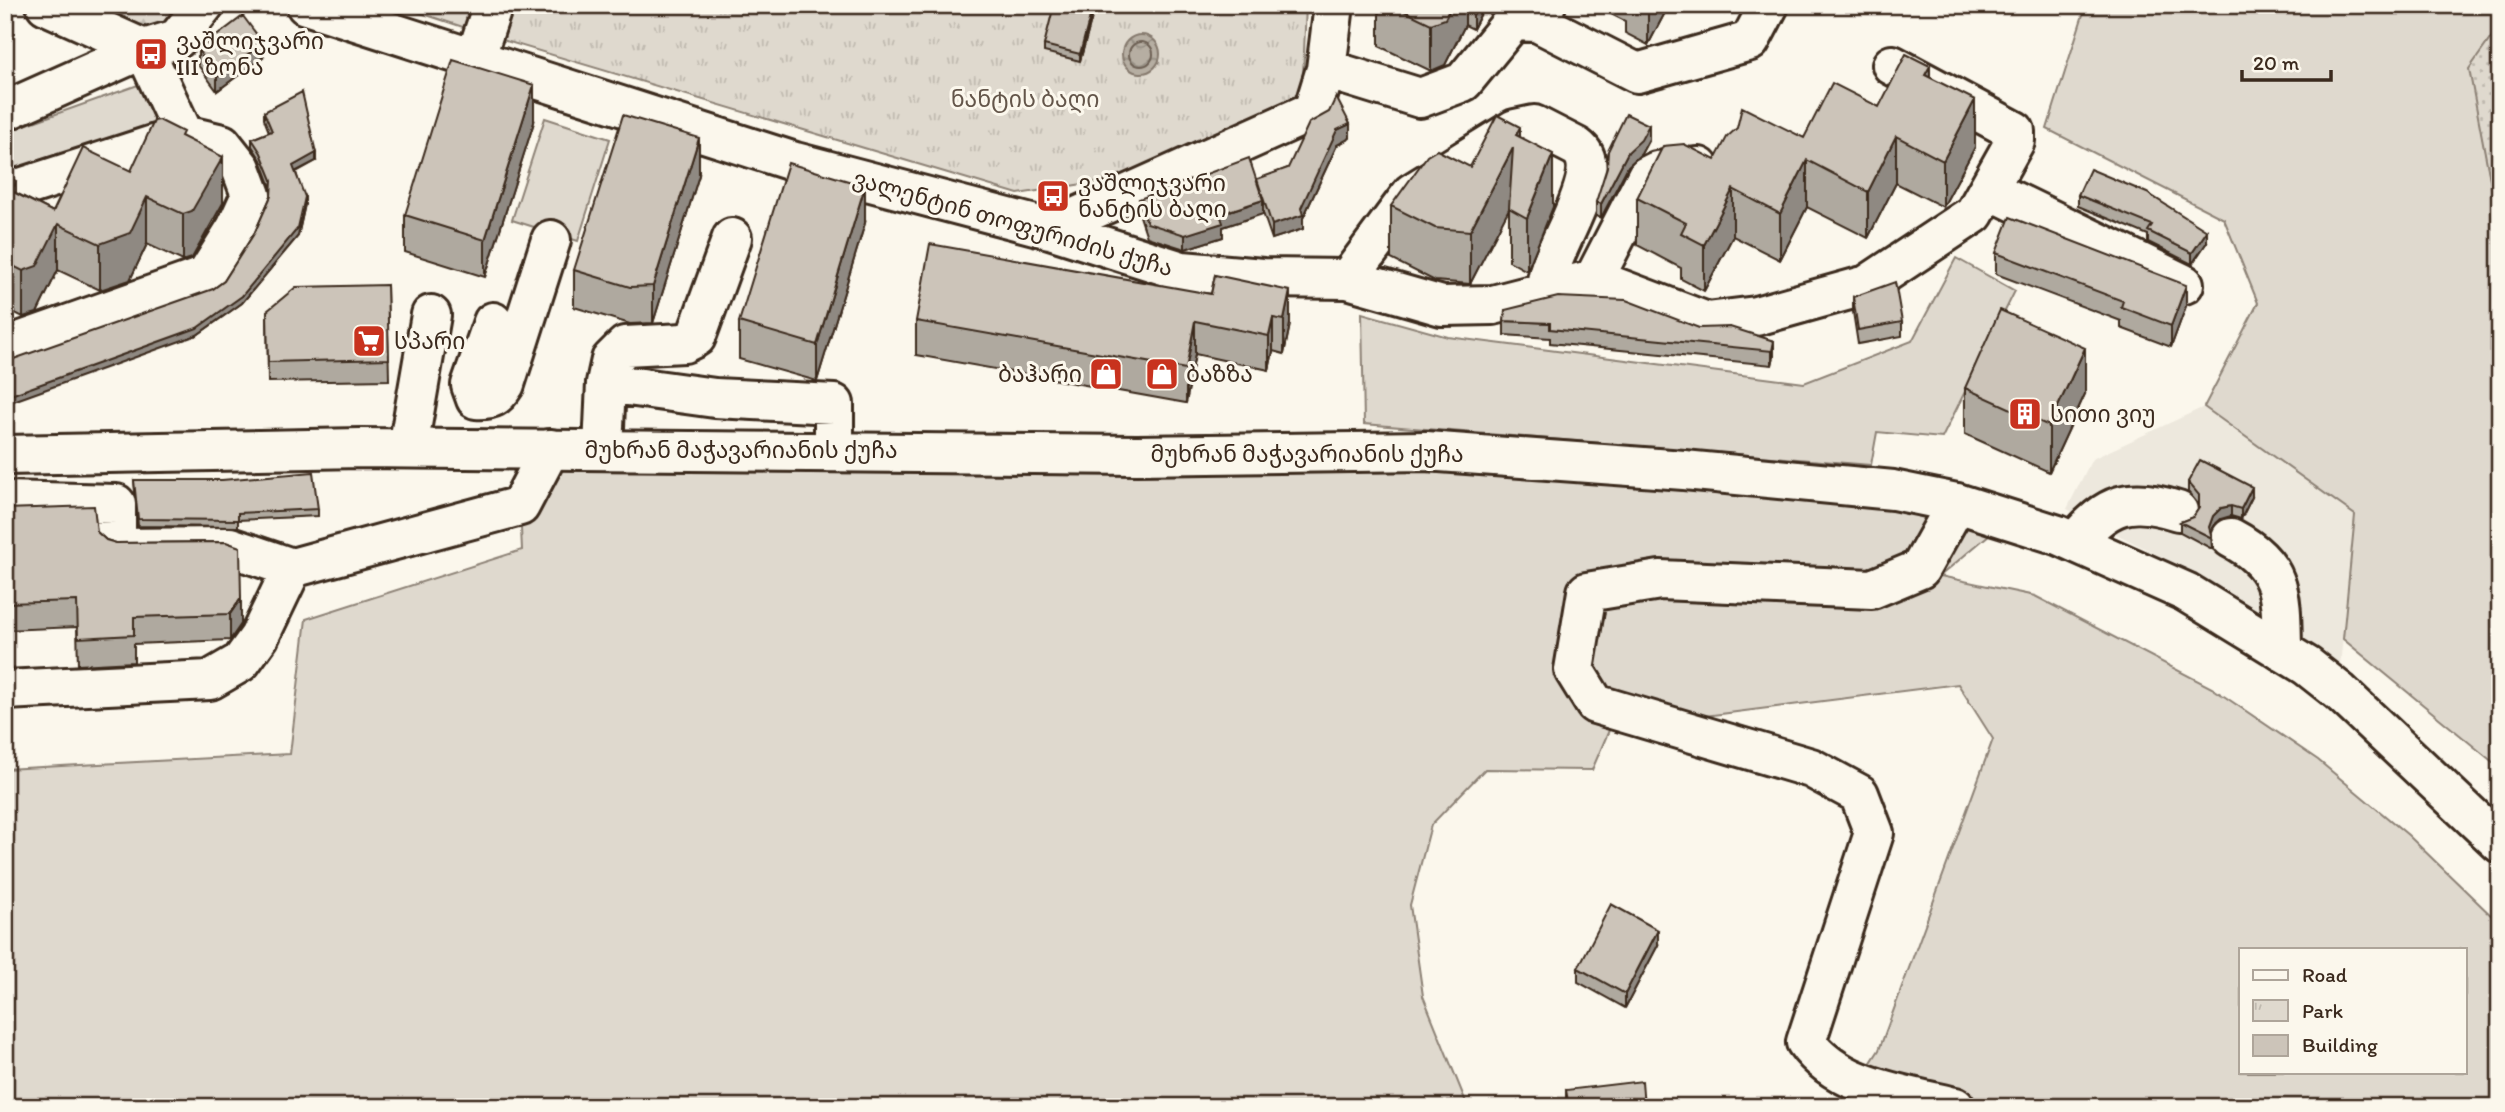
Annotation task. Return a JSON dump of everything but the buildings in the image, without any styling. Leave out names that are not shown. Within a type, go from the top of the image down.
[{"type":"main road","points":[[46,5],[144,49],[184,135]]},
{"type":"main road","points":[[5,111],[144,49],[177,39],[204,5]]},
{"type":"main road","name":"ვალენტინ თოფურიძის ქუჩა","points":[[306,5],[795,162],[1050,229],[1182,271],[1263,278],[1348,279],[1442,306],[1493,305],[1594,279]]},
{"type":"main road","points":[[475,59],[493,5]]},
{"type":"main road","points":[[1050,229],[1313,111],[1326,69],[1334,5]]},
{"type":"main road","points":[[1326,69],[1420,98],[1463,82],[1513,21],[1541,14],[1637,73],[1749,41],[1769,5]]},
{"type":"main road","points":[[1717,165],[1657,171],[1647,176],[1594,279],[1707,322],[1756,316],[1867,285],[1974,214],[2015,141],[2015,131],[1892,65]]},
{"type":"main road","points":[[1348,279],[1412,193],[1515,129],[1534,125],[1577,147],[1584,152],[1586,161],[1578,209],[1548,271],[1547,291]]},
{"type":"main road","points":[[5,192],[184,135],[222,144],[241,169],[251,195],[236,228],[206,276],[5,347]]},
{"type":"main road","points":[[1988,189],[2184,284]]},
{"type":"main road","points":[[603,449],[606,383],[611,360],[625,346],[684,343],[696,337],[732,238]]},
{"type":"main road","points":[[476,399],[489,400],[499,395],[505,384],[551,240]]},
{"type":"main road","points":[[408,448],[431,315]]},
{"type":"main road","points":[[493,322],[471,385],[476,399],[479,449],[506,455],[512,465],[520,506]]},
{"type":"main road","points":[[606,383],[715,398],[834,404],[834,450]]},
{"type":"main road","name":"მუხრან მაჭავარიანის ქუჩა","points":[[5,455],[408,448],[1137,454],[1426,451],[1657,467],[1893,490],[1957,503],[2076,542],[2186,593],[2283,651],[2340,692],[2500,843]]},
{"type":"main road","points":[[5,502],[116,504],[116,548],[230,547],[292,568],[520,506],[551,449]]},
{"type":"main road","points":[[2076,542],[2106,512],[2122,505],[2149,501],[2178,511]]},
{"type":"main road","points":[[1955,1107],[1858,1082],[1818,1060],[1806,1042],[1874,833],[1859,794],[1811,768],[1595,704],[1574,670],[1587,592],[1660,580],[1872,589],[1920,569],[1957,503]]},
{"type":"main road","points":[[2231,538],[2253,550],[2272,570],[2281,598],[2283,651]]},
{"type":"main road","points":[[5,690],[210,680],[241,662],[259,637],[292,568]]},
{"type":"shaded area","points":[[2204,407],[2355,515],[2340,666],[2197,575],[2067,509],[2092,459]]},
{"type":"green space","points":[[73,5],[178,5],[171,20],[160,27],[146,30],[115,23]]},
{"type":"green space","points":[[396,5],[480,5],[475,31]]},
{"type":"green space","name":"ნანტის ბაღი","points":[[500,5],[1306,5],[1302,100],[1154,173],[1018,194],[489,36]]},
{"type":"green space","points":[[2086,5],[2500,5],[2500,25],[2470,69],[2500,232],[2500,768],[2343,639],[2355,515],[2204,407],[2258,303],[2224,219],[2047,129]]},
{"type":"green space","points":[[2500,25],[2500,232],[2469,69]]},
{"type":"green space","points":[[152,80],[171,130],[5,181],[5,132]]},
{"type":"green space","points":[[545,118],[610,139],[578,241],[512,220]]},
{"type":"green space","points":[[1956,258],[2015,291],[1942,438],[1877,432],[1871,465],[1364,424],[1362,313],[1448,337],[1804,383],[1912,341]]},
{"type":"green space","points":[[1347,451],[2009,518],[1940,576],[2035,596],[2212,688],[2318,760],[2408,835],[2500,924],[2500,1107],[1842,1107],[1879,1050],[1993,739],[1958,684],[1610,728],[1592,770],[1485,769],[1431,825],[1410,905],[1423,996],[1468,1107],[5,1107],[5,769],[290,754],[306,619],[522,550],[520,506],[512,465]]},
{"type":"water","points":[[1141,35],[1155,40],[1160,54],[1155,68],[1141,73],[1127,68],[1122,54],[1127,40]]},
{"type":"place","name":"ვაშლიჯვარი III ზონა","points":[[151,54]]},
{"type":"place","name":"ვაშლიჯვარი ნანტის ბაღი","points":[[1053,196]]},
{"type":"place","name":"სპარი","points":[[369,341]]},
{"type":"place","name":"ბაჰარი","points":[[1106,374]]},
{"type":"place","name":"ბაზზა","points":[[1162,374]]},
{"type":"place","name":"სითი ვიუ","points":[[2025,414]]}]
